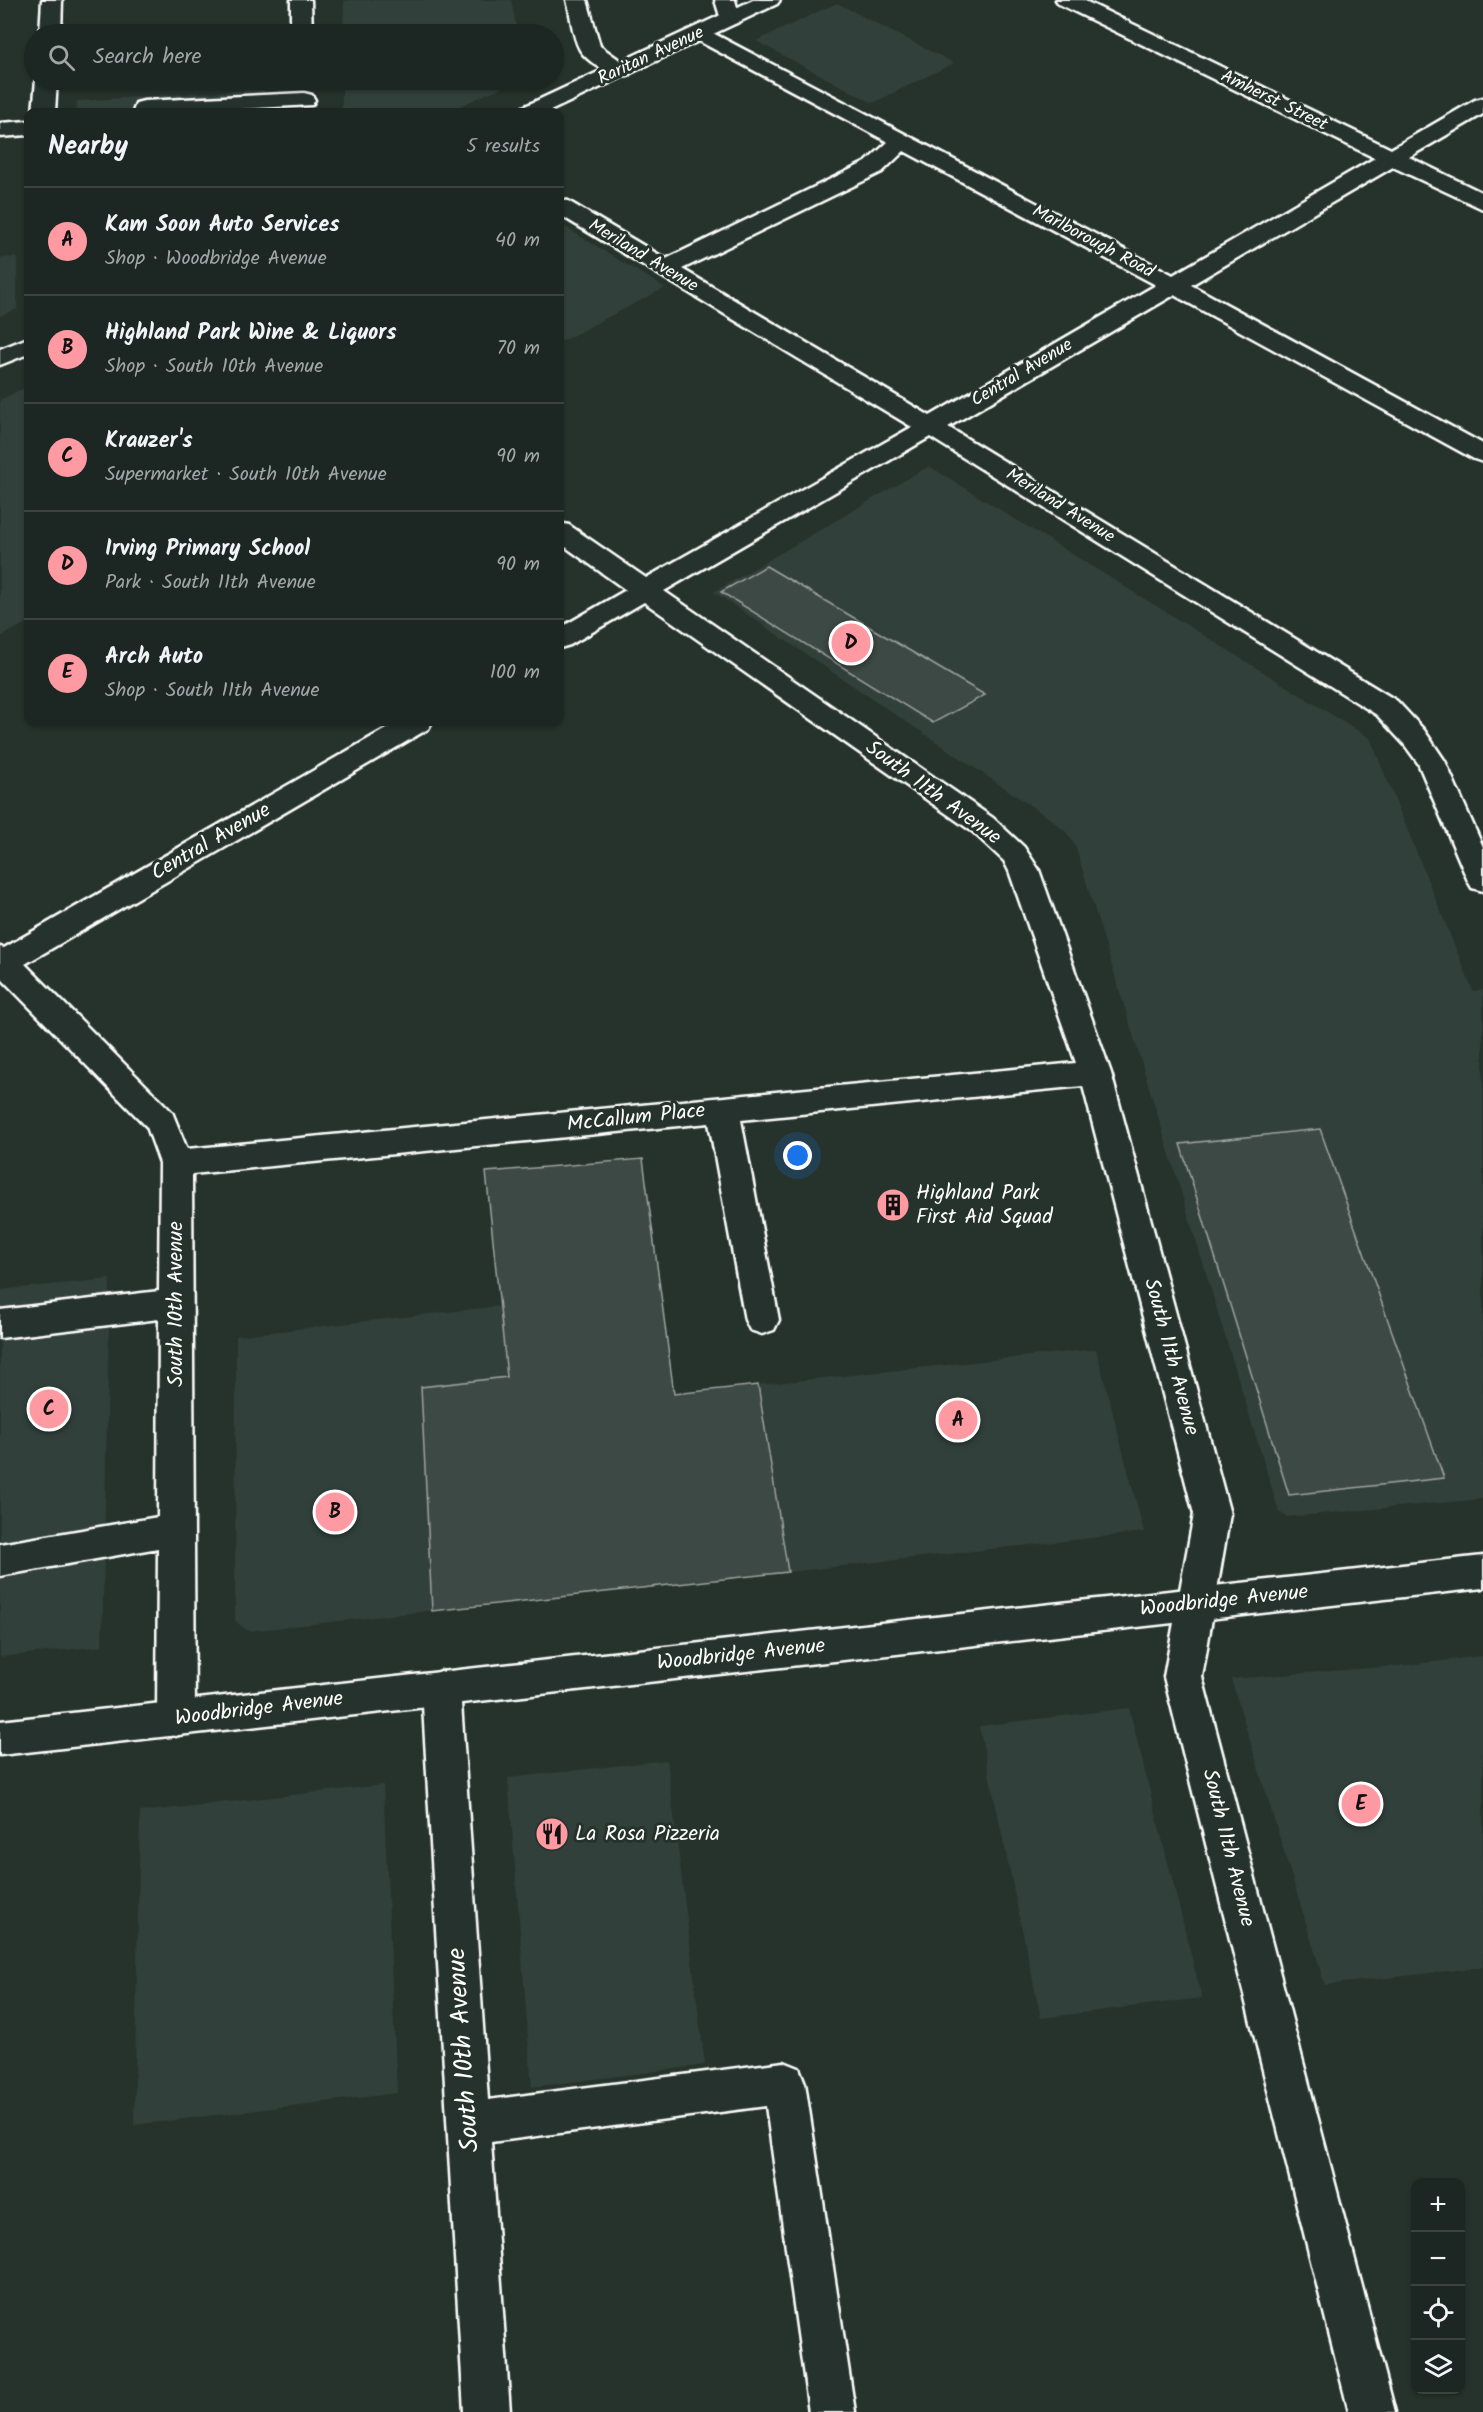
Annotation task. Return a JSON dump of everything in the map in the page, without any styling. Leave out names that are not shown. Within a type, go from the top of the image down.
[{"type":"street","points":[[51,24],[52,0]]},
{"type":"street","points":[[301,0],[302,24]]},
{"type":"street","points":[[578,0],[590,49],[620,71]]},
{"type":"street","name":"Raritan Avenue","points":[[540,108],[700,34],[727,9],[770,0]]},
{"type":"street","name":"Amherst Street","points":[[1066,0],[1483,201]]},
{"type":"street","name":"Marlborough Road","points":[[700,34],[1172,284],[1483,454]]},
{"type":"street","points":[[44,108],[45,90]]},
{"type":"street","points":[[144,108],[304,97]]},
{"type":"street","name":"Central Avenue","points":[[564,637],[930,427],[1172,284],[1483,105]]},
{"type":"street","points":[[0,130],[24,128]]},
{"type":"street","points":[[664,269],[874,167],[902,141]]},
{"type":"street","name":"Meriland Avenue","points":[[564,208],[930,427],[1387,708],[1414,736],[1431,761],[1483,880]]},
{"type":"street","points":[[0,358],[24,347]]},
{"type":"street","name":"South 11th Avenue","points":[[564,534],[983,825],[1007,846],[1024,870],[1095,1073],[1212,1514],[1184,1677],[1372,2412]]},
{"type":"street","name":"Central Avenue","points":[[3,960],[411,726]]},
{"type":"street","name":"South 10th Avenue","points":[[3,960],[160,1121],[177,1163],[176,1719]]},
{"type":"street","name":"McCallum Place","points":[[177,1163],[1095,1073]]},
{"type":"street","points":[[723,1109],[762,1320]]},
{"type":"street","points":[[0,1324],[176,1303]]},
{"type":"street","points":[[0,1560],[176,1529]]},
{"type":"street","name":"Woodbridge Avenue","points":[[0,1738],[1483,1572]]},
{"type":"street","name":"South 10th Avenue","points":[[441,1688],[487,2412]]},
{"type":"street","points":[[469,2124],[784,2083],[832,2412]]},
{"type":"shaded area","points":[[511,0],[516,24],[343,24],[344,1]]},
{"type":"shaded area","points":[[837,3],[954,63],[873,103],[756,41]]},
{"type":"shaded area","points":[[264,90],[265,108],[77,108],[77,101]]},
{"type":"shaded area","points":[[342,90],[496,90],[455,108],[342,108]]},
{"type":"shaded area","points":[[564,226],[665,288],[564,340]]},
{"type":"shaded area","points":[[17,257],[17,309],[0,316],[0,258]]},
{"type":"shaded area","points":[[24,388],[24,624],[0,637],[0,400]]},
{"type":"shaded area","points":[[929,466],[1370,738],[1473,991],[1483,990],[1483,1499],[1287,1517],[1279,1512],[1075,845],[1067,833],[1052,820],[714,592]]},
{"type":"shaded area","points":[[766,566],[985,695],[933,723],[721,592]]},
{"type":"shaded area","points":[[1320,1129],[1444,1478],[1289,1495],[1180,1144]]},
{"type":"shaded area","points":[[643,1159],[674,1394],[758,1385],[788,1572],[432,1611],[421,1387],[507,1377],[486,1172]]},
{"type":"shaded area","points":[[110,1279],[102,1646],[0,1657],[0,1290]]},
{"type":"shaded area","points":[[500,1306],[507,1377],[422,1387],[437,1610],[249,1631],[241,1626],[235,1620],[236,1336]]},
{"type":"shaded area","points":[[1096,1349],[1144,1532],[788,1572],[758,1385]]},
{"type":"shaded area","points":[[1483,1656],[1483,1967],[1325,1985],[1231,1679],[1408,1665]]},
{"type":"shaded area","points":[[1129,1708],[1202,1998],[1041,2018],[979,1726]]},
{"type":"shaded area","points":[[667,1760],[705,2065],[532,2087],[508,1778]]},
{"type":"shaded area","points":[[383,1785],[397,2093],[134,2125],[140,1812]]},
{"type":"place","name":"Irving Primary School","points":[[851,643]]},
{"type":"place","name":"Highland Park First Aid Squad","points":[[893,1205]]},
{"type":"place","name":"Krauzer's","points":[[49,1409]]},
{"type":"place","name":"Kam Soon Auto Services","points":[[958,1420]]},
{"type":"place","name":"Highland Park Wine & Liquors","points":[[335,1512]]},
{"type":"place","name":"Arch Auto","points":[[1361,1804]]},
{"type":"place","name":"La Rosa Pizzeria","points":[[552,1834]]}]
